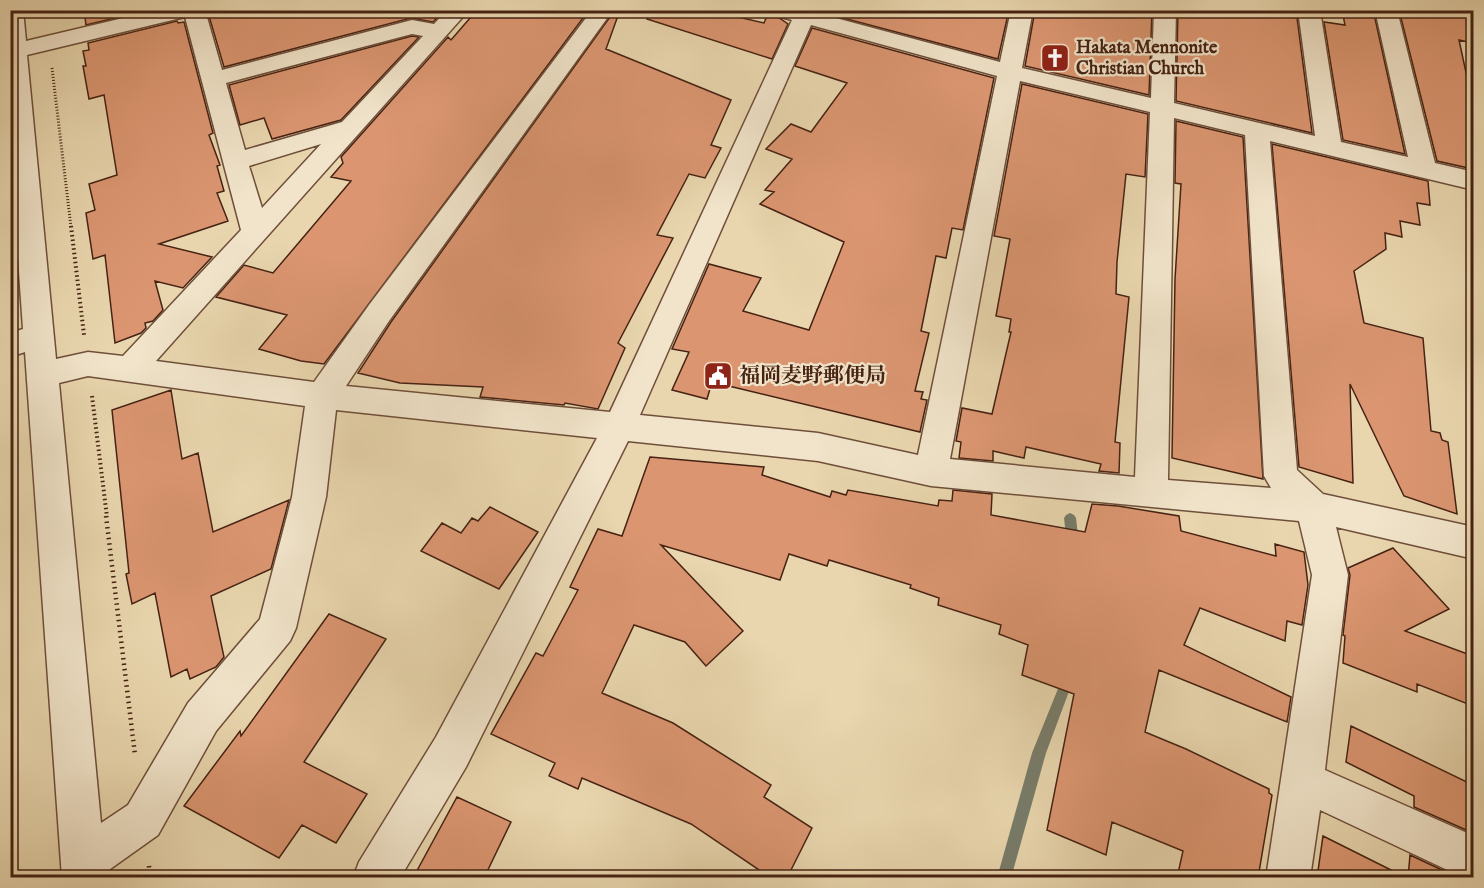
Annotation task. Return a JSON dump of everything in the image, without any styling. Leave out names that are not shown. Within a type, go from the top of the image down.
[{"type":"street","points":[[12,10],[25,341],[43,375],[84,869]]},
{"type":"street","points":[[13,51],[186,10]]},
{"type":"street","points":[[194,10],[255,233]]},
{"type":"street","points":[[129,370],[459,10]]},
{"type":"street","points":[[84,869],[143,820],[202,717],[277,628],[309,497],[322,396],[379,313],[603,10]]},
{"type":"street","points":[[931,472],[1022,10]]},
{"type":"street","points":[[1151,494],[1165,10]]},
{"type":"street","points":[[1309,10],[1329,147]]},
{"type":"street","points":[[1386,10],[1424,169]]},
{"type":"street","points":[[375,878],[451,752],[619,427],[799,12],[1010,72],[1473,181]]},
{"type":"street","points":[[214,79],[412,27],[439,32]]},
{"type":"street","points":[[236,161],[352,127]]},
{"type":"street","points":[[1257,131],[1281,476],[1313,507],[1330,575],[1288,878]]},
{"type":"street","points":[[43,375],[88,364],[322,396],[818,447],[931,472],[1151,494],[1313,507],[1473,543]]},
{"type":"street","points":[[1303,781],[1473,859]]},
{"type":"path","points":[[49,43],[135,759]]},
{"type":"path","points":[[143,820],[150,878]]},
{"type":"building","points":[[84,10],[114,10],[115,18],[86,25]]},
{"type":"building","points":[[221,10],[430,10],[436,19],[433,22],[411,18],[224,67],[209,16]]},
{"type":"building","points":[[477,10],[589,10],[324,364],[301,361],[259,349],[287,315],[216,297],[244,265],[273,273],[351,181],[331,177],[343,163],[341,157],[448,37],[451,40]]},
{"type":"building","points":[[615,10],[620,10],[606,49],[731,100],[711,145],[721,148],[705,178],[689,174],[657,235],[673,238],[618,343],[625,348],[598,409],[565,403],[564,405],[480,397],[483,387],[400,383],[358,373],[391,322]]},
{"type":"building","points":[[650,10],[708,10],[764,23],[769,11],[788,24],[772,59],[647,19]]},
{"type":"building","points":[[832,10],[1009,10],[998,59],[828,14]]},
{"type":"building","points":[[1035,10],[1152,10],[1149,95],[1025,66]]},
{"type":"building","points":[[1178,10],[1284,10],[1284,16],[1297,18],[1312,133],[1176,101]]},
{"type":"building","points":[[1342,10],[1374,14],[1405,154],[1343,140],[1324,22],[1345,25]]},
{"type":"building","points":[[1399,10],[1473,10],[1473,43],[1459,40],[1473,105],[1473,169],[1437,161]]},
{"type":"building","points":[[177,21],[178,23],[184,22],[213,133],[209,135],[220,165],[217,166],[224,191],[217,193],[228,221],[159,244],[212,257],[183,288],[155,281],[163,310],[153,321],[145,323],[146,328],[141,333],[115,343],[105,255],[93,259],[86,213],[95,210],[89,184],[117,175],[104,95],[89,99],[83,66],[86,66],[83,51],[89,50],[88,43]]},
{"type":"building","points":[[812,28],[994,78],[963,230],[952,228],[946,258],[936,256],[921,331],[929,333],[915,391],[923,392],[921,399],[927,400],[920,432],[712,382],[707,399],[672,390],[689,352],[672,349],[709,264],[761,278],[743,311],[809,330],[844,242],[760,204],[774,192],[765,190],[792,159],[766,149],[791,124],[811,132],[847,83],[795,66]]},
{"type":"building","points":[[412,36],[419,37],[341,120],[272,139],[264,118],[240,125],[229,85]]},
{"type":"building","points":[[1022,84],[1148,114],[1145,177],[1126,174],[1117,262],[1116,294],[1129,297],[1115,442],[1120,443],[1119,473],[1099,471],[1101,464],[1026,447],[1024,458],[993,451],[993,461],[959,458],[961,442],[956,441],[962,408],[992,414],[1011,332],[1009,332],[1011,319],[996,316],[1010,239],[994,236]]},
{"type":"building","points":[[1176,121],[1243,137],[1263,479],[1172,458],[1175,279],[1181,184],[1175,183]]},
{"type":"building","points":[[1272,144],[1428,181],[1430,205],[1417,203],[1420,225],[1400,221],[1402,237],[1385,233],[1386,249],[1354,271],[1364,323],[1423,338],[1431,431],[1440,433],[1442,440],[1448,442],[1457,514],[1404,496],[1350,384],[1353,483],[1299,467]]},
{"type":"building","points":[[171,390],[182,459],[198,453],[213,532],[289,500],[271,569],[211,596],[224,657],[216,667],[190,679],[187,669],[171,677],[155,593],[132,604],[126,574],[129,573],[112,410]]},
{"type":"building","points":[[650,457],[764,467],[762,475],[830,497],[832,491],[846,495],[848,490],[938,506],[939,500],[952,501],[953,490],[992,494],[991,515],[1085,532],[1092,504],[1118,506],[1179,516],[1181,531],[1276,556],[1275,544],[1304,552],[1308,585],[1302,625],[1287,621],[1285,641],[1200,608],[1184,645],[1291,697],[1287,722],[1159,670],[1145,732],[1269,789],[1272,795],[1258,878],[1177,878],[1183,851],[1112,822],[1106,855],[1047,830],[1074,694],[1022,675],[1028,645],[999,634],[1001,625],[938,605],[939,598],[910,588],[911,585],[829,560],[827,566],[789,554],[780,580],[661,545],[743,631],[706,666],[685,642],[634,625],[602,693],[673,723],[771,785],[764,797],[812,828],[787,878],[771,878],[691,824],[582,778],[578,789],[549,776],[555,763],[491,734],[536,653],[543,656],[578,590],[570,587],[598,529],[622,536]]},
{"type":"building","points":[[490,507],[538,532],[499,589],[421,551],[442,523],[461,533],[472,518],[478,521]]},
{"type":"building","points":[[1393,548],[1449,609],[1405,631],[1473,656],[1473,706],[1417,684],[1417,692],[1343,663],[1345,636],[1343,635],[1350,575],[1348,568]]},
{"type":"building","points":[[329,614],[386,639],[304,762],[367,794],[336,843],[302,825],[279,858],[184,806],[240,731],[241,736]]},
{"type":"building","points":[[1351,726],[1473,785],[1473,833],[1414,807],[1414,796],[1346,762]]},
{"type":"building","points":[[457,797],[511,822],[484,878],[413,878]]},
{"type":"building","points":[[1323,836],[1407,878],[1317,878]]},
{"type":"building","points":[[1410,855],[1457,877],[1459,878],[1408,878]]},
{"type":"waterway","points":[[1070,518],[1073,544]]},
{"type":"waterway","points":[[1004,878],[1039,753],[1068,678]]},
{"type":"place","name":"Hakata Mennonite Christian Church","points":[[1055,58]]},
{"type":"place","name":"福岡麦野郵便局","points":[[718,376]]}]
